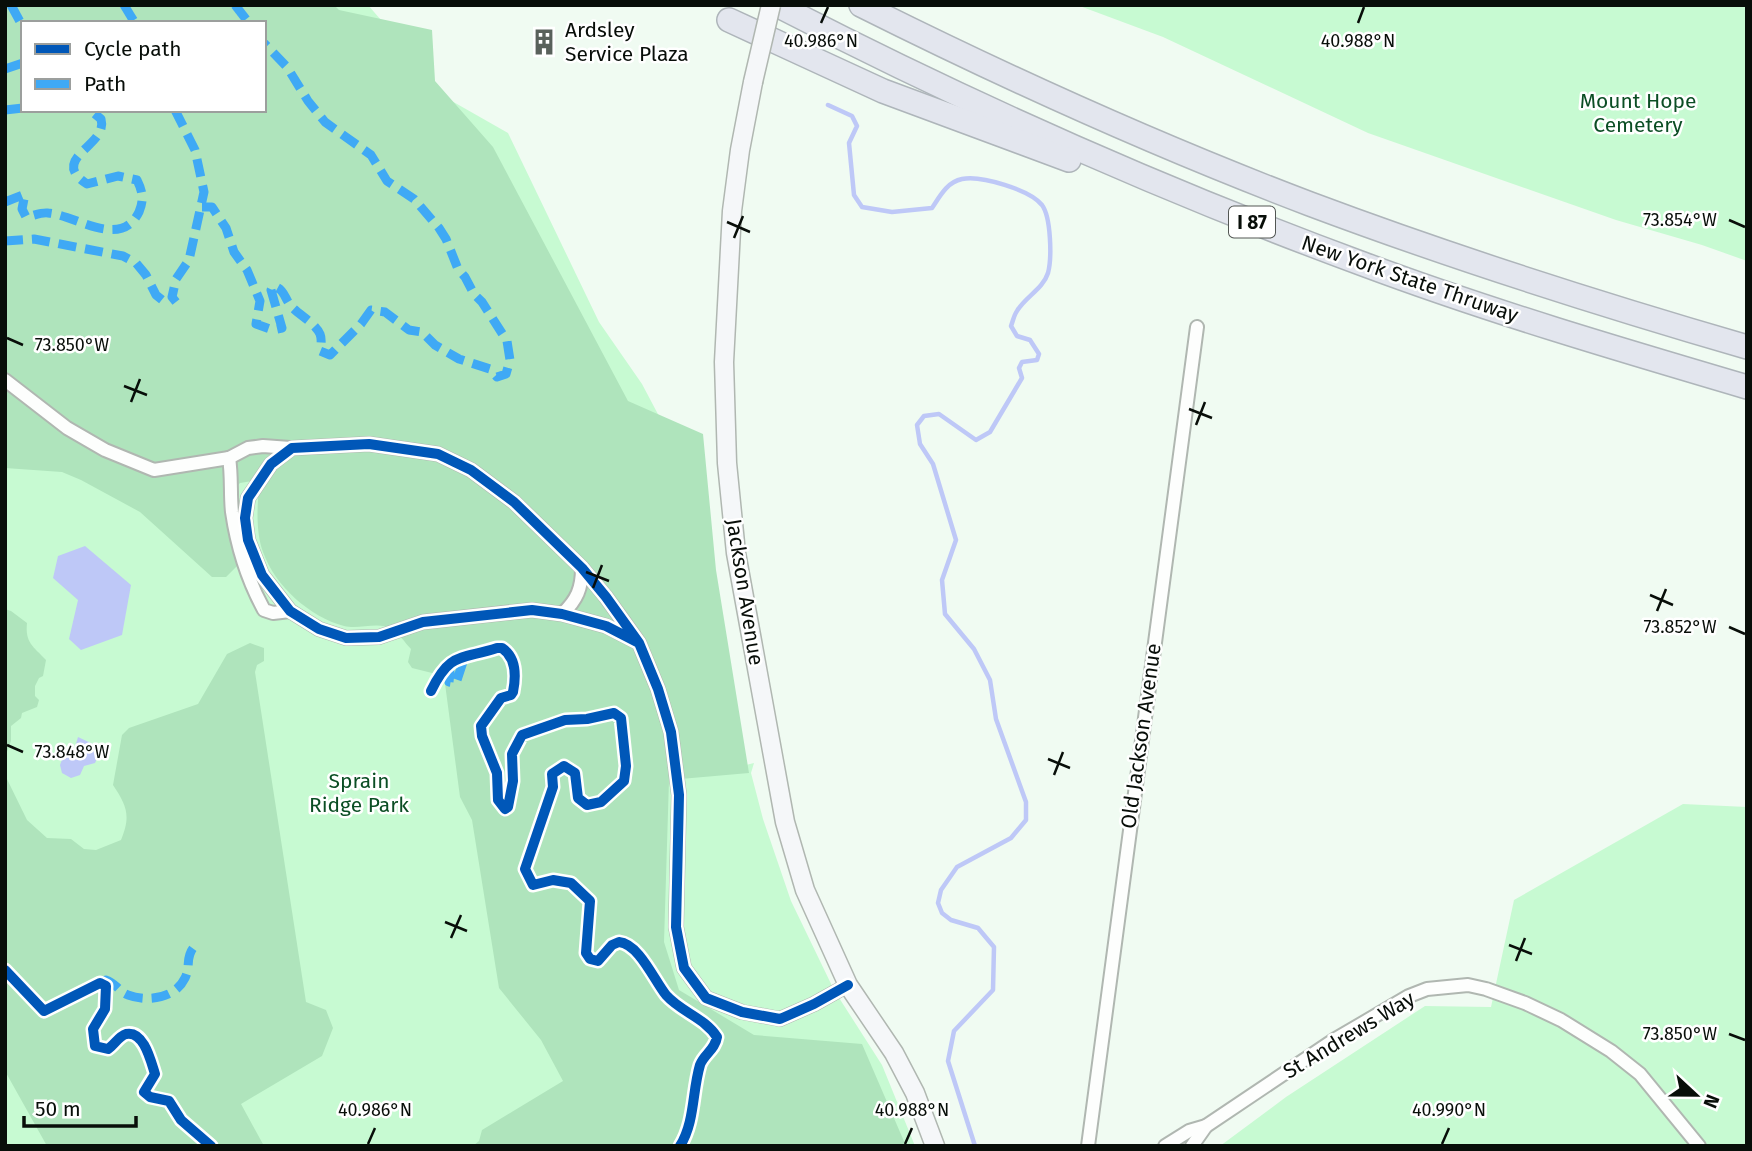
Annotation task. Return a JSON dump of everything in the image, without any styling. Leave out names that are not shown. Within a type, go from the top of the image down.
[{"type":"highway","name":"New York State Thruway","points":[[777,5],[1012,120],[1212,206],[1467,301],[1747,387]]},
{"type":"highway","name":"New York State Thruway","points":[[861,5],[1105,120],[1295,198],[1540,285],[1747,347]]},
{"type":"highway","points":[[729,20],[837,72],[931,110],[1025,145],[1212,206]]},
{"type":"main road","name":"Jackson Avenue","points":[[771,5],[740,150],[732,211],[724,362],[727,463],[736,553],[785,822],[805,890],[848,985],[910,1083],[936,1146]]},
{"type":"street","name":"Old Jackson Avenue","points":[[1088,1146],[1197,327]]},
{"type":"street","points":[[5,380],[67,428],[105,450],[154,470],[229,458],[248,449],[263,446],[292,448],[369,444],[438,454],[471,470],[514,502],[582,568],[639,643],[671,732],[679,795],[676,927],[684,968],[706,998],[742,1012],[780,1019],[848,985]]},
{"type":"street","points":[[292,448],[281,455],[262,475],[248,498],[248,540],[262,575],[290,611],[319,629],[346,638],[379,637],[423,622],[532,610],[562,614],[606,626],[639,643]]},
{"type":"street","points":[[229,458],[232,510],[252,588],[264,610],[273,613],[290,611]]},
{"type":"street","points":[[562,614],[572,605],[580,591],[582,568]]},
{"type":"street","name":"St Andrews Way","points":[[1165,1146],[1189,1131],[1206,1126],[1334,1040],[1409,996],[1427,989],[1468,985],[1525,1003],[1561,1020],[1611,1051],[1640,1074],[1699,1146]]},
{"type":"street","name":"St Andrews Way","points":[[1192,1146],[1206,1126]]},
{"type":"green space","name":"Sprain Ridge Park","points":[[5,5],[368,5],[450,100],[508,133],[599,322],[642,384],[660,418],[713,773],[754,763],[751,773],[763,819],[791,901],[834,990],[882,1065],[915,1146],[5,1146]]},
{"type":"green space","points":[[5,5],[334,5],[339,10],[432,30],[435,81],[493,147],[628,401],[703,434],[716,570],[749,773],[669,780],[664,942],[679,990],[754,1035],[862,1044],[906,1146],[473,1146],[479,1141],[482,1130],[563,1081],[541,1040],[499,988],[472,820],[460,797],[444,676],[412,668],[408,662],[411,649],[392,629],[381,626],[350,627],[331,622],[307,608],[285,588],[263,552],[258,529],[259,488],[252,481],[240,483],[227,496],[228,526],[237,566],[226,577],[212,577],[140,512],[62,472],[5,468]]},
{"type":"green space","name":"Mount Hope Cemetery","points":[[1077,5],[1747,5],[1747,261],[1616,220],[1368,133],[1163,37]]},
{"type":"green space","points":[[5,609],[27,623],[29,640],[46,660],[43,676],[35,686],[35,696],[39,700],[37,707],[22,713],[21,718],[11,726],[11,741],[5,757]]},
{"type":"green space","points":[[250,643],[264,648],[264,661],[257,665],[255,672],[306,1002],[326,1010],[333,1028],[322,1056],[241,1104],[264,1146],[47,1146],[5,1071],[5,775],[27,820],[47,838],[71,839],[84,849],[96,850],[121,840],[126,824],[126,811],[113,785],[122,735],[129,728],[198,704],[227,654]]},
{"type":"green space","points":[[1683,804],[1747,807],[1747,1146],[1220,1146],[1286,1097],[1425,1006],[1491,1007],[1514,900]]},
{"type":"water","points":[[85,546],[131,585],[122,635],[81,650],[69,639],[78,600],[53,578],[58,556]]},
{"type":"water","points":[[78,737],[95,745],[99,754],[95,763],[84,766],[80,775],[71,778],[62,773],[60,765],[63,757],[73,754]]},
{"type":"waterway","points":[[828,105],[852,116],[857,126],[849,143],[854,195],[862,207],[892,212],[932,208],[952,183],[962,179],[981,179],[1016,189],[1036,199],[1045,211],[1049,228],[1049,266],[1046,279],[1020,306],[1011,326],[1017,336],[1030,340],[1039,354],[1037,360],[1022,362],[1019,368],[1022,378],[990,432],[976,440],[939,414],[924,416],[917,425],[920,444],[933,464],[956,540],[942,580],[945,614],[974,649],[990,680],[996,719],[1026,802],[1026,820],[1011,838],[957,867],[941,890],[938,903],[942,913],[951,920],[978,928],[994,947],[993,990],[954,1031],[948,1061],[975,1146]]},
{"type":"marked path","points":[[11,5],[21,23]]},
{"type":"marked path","points":[[124,5],[134,21]]},
{"type":"marked path","points":[[235,5],[247,21]]},
{"type":"marked path","points":[[202,207],[212,207],[226,228],[234,252],[247,270],[260,301],[256,324],[273,330],[282,328],[271,290],[273,286],[280,289],[291,306],[318,330],[321,338],[320,351],[330,355],[371,310],[385,312],[409,330],[422,332],[435,345],[459,359],[490,369],[497,377],[506,374],[510,360],[507,341],[458,269],[439,228],[414,199],[387,181],[371,155],[325,122],[287,67],[266,45]]},
{"type":"marked path","points":[[5,69],[21,64]]},
{"type":"marked path","points":[[5,110],[21,108]]},
{"type":"marked path","points":[[5,202],[25,194],[22,209],[26,217],[48,213],[109,230],[131,223],[142,204],[142,192],[137,180],[118,176],[87,184],[76,175],[73,167],[76,159],[97,137],[101,128],[101,119],[92,112]]},
{"type":"marked path","points":[[176,112],[195,150],[204,192],[189,260],[176,279],[172,297],[176,302]]},
{"type":"marked path","points":[[5,241],[34,239],[123,256],[136,263],[146,275],[156,295],[166,303]]},
{"type":"marked path","points":[[446,667],[450,672],[449,682],[456,683],[464,659],[468,656]]},
{"type":"marked path","points":[[103,981],[109,981],[125,994],[135,997],[152,998],[168,994],[185,978],[189,956],[198,943]]},
{"type":"cycle path","points":[[639,643],[606,626],[562,614],[532,610],[423,622],[379,637],[346,638],[319,629],[290,611],[262,575],[248,540],[245,518],[248,498],[271,464],[292,448],[369,444],[438,454],[471,470],[514,502],[582,568],[606,597],[639,643],[658,689],[671,732],[679,795],[676,927],[684,968],[706,998],[742,1012],[780,1019],[848,985]]},
{"type":"cycle path","points":[[431,691],[444,670],[457,659],[497,648],[507,652],[513,662],[515,674],[513,692],[501,698],[481,726],[482,736],[497,773],[498,800],[505,809],[508,807],[513,781],[512,754],[522,735],[565,720],[587,719],[614,713],[621,718],[626,766],[624,781],[601,802],[587,805],[578,798],[575,773],[564,766],[552,774],[553,787],[525,869],[533,885],[553,880],[571,883],[590,901],[586,953],[590,959],[598,961],[612,945],[619,942],[626,944],[646,964],[666,995],[706,1025],[717,1037],[700,1065],[691,1117],[680,1146]]},
{"type":"cycle path","points":[[5,970],[44,1011],[100,983],[106,986],[105,1009],[93,1029],[95,1046],[108,1049],[126,1034],[138,1037],[146,1048],[155,1074],[144,1092],[150,1097],[169,1101],[181,1120],[211,1146]]},
{"type":"place","name":"Ardsley Service Plaza","points":[[544,42]]}]
